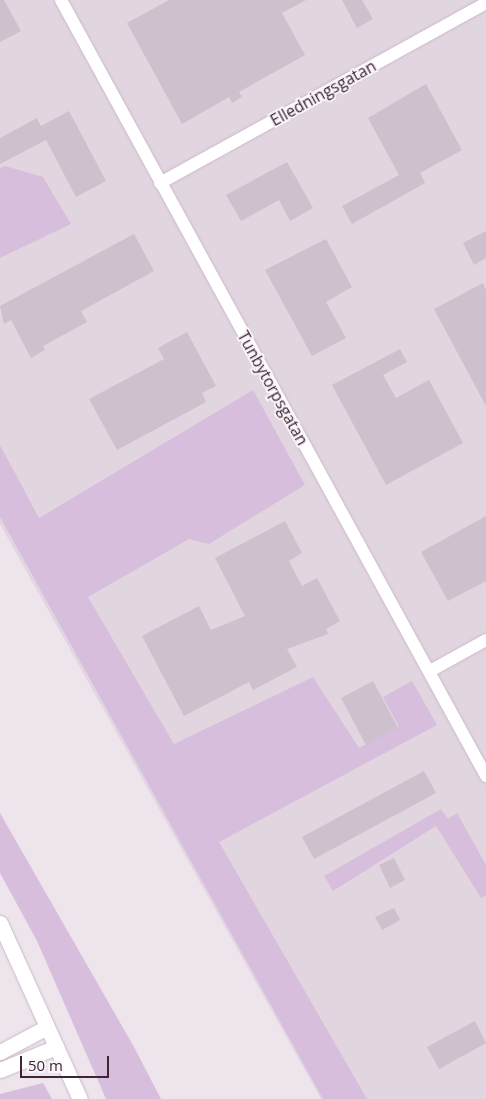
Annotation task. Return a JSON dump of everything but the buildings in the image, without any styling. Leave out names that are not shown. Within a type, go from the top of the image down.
[{"type":"street","name":"Tunbytorpsgatan","points":[[61,0],[486,776]]},
{"type":"street","name":"Elledningsgatan","points":[[160,182],[486,3]]},
{"type":"street","points":[[430,671],[486,640]]},
{"type":"street","points":[[0,923],[80,1099]]},
{"type":"street","points":[[0,1052],[47,1027]]},
{"type":"street","points":[[0,1070],[56,1047]]},
{"type":"shaded area","points":[[0,0],[486,0],[486,1099],[321,1099],[0,524]]},
{"type":"shaded area","points":[[5,166],[43,177],[71,224],[0,258],[0,168]]},
{"type":"shaded area","points":[[253,390],[305,485],[209,544],[189,539],[88,597],[174,744],[313,677],[359,748],[399,727],[383,697],[412,681],[437,725],[219,842],[367,1099],[323,1099],[0,517],[0,445],[39,518]]},
{"type":"shaded area","points":[[441,809],[448,819],[457,813],[486,865],[486,895],[481,898],[436,826],[333,891],[324,876]]},
{"type":"shaded area","points":[[0,813],[134,1047],[161,1099],[106,1099],[37,941],[0,873]]},
{"type":"shaded area","points":[[43,1083],[52,1099],[0,1099],[0,1094]]}]
